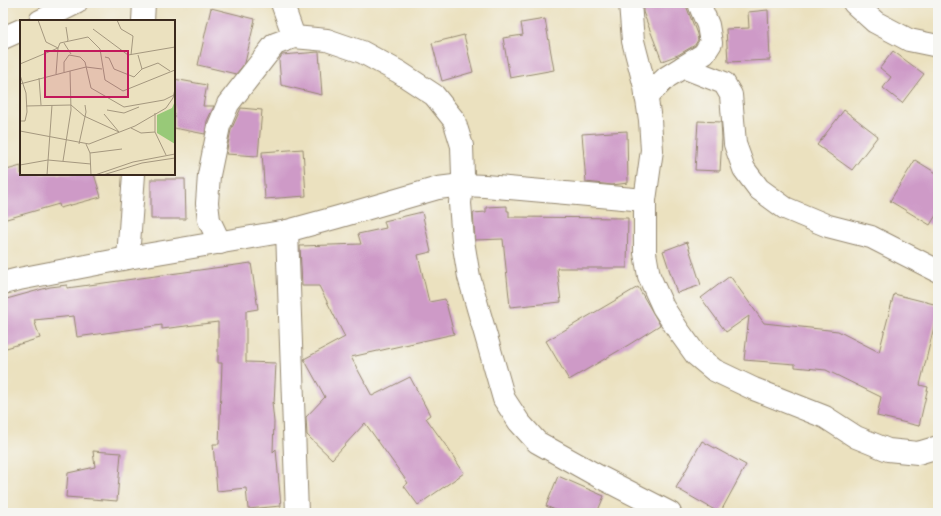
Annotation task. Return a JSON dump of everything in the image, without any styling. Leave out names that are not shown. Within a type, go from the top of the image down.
[{"type":"street","points":[[42,20],[76,3]]},
{"type":"street","points":[[143,20],[144,3]]},
{"type":"street","points":[[282,3],[294,37]]},
{"type":"street","points":[[630,3],[633,41],[650,120],[652,150],[645,200],[645,253],[649,276],[663,307],[696,355],[714,370],[747,386],[825,418],[856,437],[888,450],[918,453],[938,447]]},
{"type":"street","points":[[854,3],[875,22],[909,40],[938,46]]},
{"type":"street","points":[[646,97],[667,77],[704,54],[711,43],[708,25],[700,6]]},
{"type":"street","points":[[3,38],[20,30]]},
{"type":"street","points":[[220,243],[209,220],[207,203],[209,175],[219,126],[228,104],[275,44],[294,37],[327,40],[362,52],[399,72],[434,95],[454,120],[462,146],[463,175],[460,203],[463,241],[469,278],[504,399],[519,422],[537,442],[598,476],[670,513]]},
{"type":"street","points":[[683,66],[724,83],[731,95],[735,144],[744,170],[759,189],[785,208],[828,226],[871,237],[938,271]]},
{"type":"street","points":[[128,258],[134,175]]},
{"type":"street","points":[[3,283],[128,258],[287,231],[438,188],[485,186],[645,200]]},
{"type":"street","points":[[287,231],[296,513]]},
{"type":"building","points":[[643,3],[685,3],[697,34],[698,40],[695,45],[678,55],[662,61],[643,12]]},
{"type":"building","points":[[211,8],[255,19],[245,63],[236,74],[198,65]]},
{"type":"building","points":[[768,10],[770,60],[728,62],[726,29],[749,28],[748,12]]},
{"type":"building","points":[[545,19],[554,70],[510,78],[503,38],[523,35],[521,23]]},
{"type":"building","points":[[464,35],[473,72],[442,81],[432,43]]},
{"type":"building","points":[[893,51],[924,74],[902,103],[883,88],[891,77],[880,68]]},
{"type":"building","points":[[319,52],[322,95],[281,85],[279,60],[282,55]]},
{"type":"building","points":[[175,79],[207,85],[203,106],[214,106],[207,121],[205,134],[175,128]]},
{"type":"building","points":[[241,108],[262,110],[258,156],[226,154],[231,130]]},
{"type":"building","points":[[844,110],[878,136],[852,170],[817,145]]},
{"type":"building","points":[[698,121],[721,122],[722,138],[720,171],[695,170]]},
{"type":"building","points":[[627,131],[628,183],[612,185],[586,182],[582,134]]},
{"type":"building","points":[[303,149],[306,196],[265,199],[262,152]]},
{"type":"building","points":[[915,160],[938,174],[938,212],[930,225],[890,201]]},
{"type":"building","points":[[20,166],[20,175],[94,175],[101,197],[60,208],[59,204],[3,220],[3,171]]},
{"type":"building","points":[[151,179],[185,179],[186,219],[151,219]]},
{"type":"building","points":[[507,206],[509,217],[628,218],[627,268],[557,268],[561,302],[510,307],[503,239],[475,240],[473,213],[486,212],[486,207]]},
{"type":"building","points":[[422,212],[431,252],[418,255],[429,302],[445,299],[454,334],[351,357],[372,396],[410,377],[430,415],[426,418],[464,473],[418,505],[404,486],[408,483],[365,423],[332,459],[307,435],[306,417],[325,397],[304,359],[345,337],[319,286],[302,286],[300,246],[361,244],[358,234],[386,228],[384,221]]},
{"type":"building","points":[[687,242],[701,285],[677,293],[663,251]]},
{"type":"building","points":[[251,263],[258,309],[246,311],[246,362],[276,363],[274,404],[272,402],[274,422],[273,452],[276,449],[281,506],[248,509],[246,488],[217,491],[213,444],[219,444],[222,363],[218,363],[218,322],[162,329],[162,325],[77,337],[74,316],[34,320],[40,338],[3,349],[3,300],[50,287],[67,285],[67,288]]},
{"type":"building","points":[[730,276],[764,323],[838,331],[879,352],[894,294],[938,305],[920,385],[928,387],[919,426],[877,416],[881,397],[826,370],[795,367],[795,364],[744,360],[749,316],[726,332],[701,298]]},
{"type":"building","points":[[638,287],[660,325],[569,380],[546,341]]},
{"type":"building","points":[[702,441],[746,465],[720,513],[676,488]]},
{"type":"building","points":[[93,451],[121,453],[117,501],[66,497],[68,473],[95,467]]},
{"type":"building","points":[[558,476],[604,496],[597,513],[562,513],[546,506]]}]
